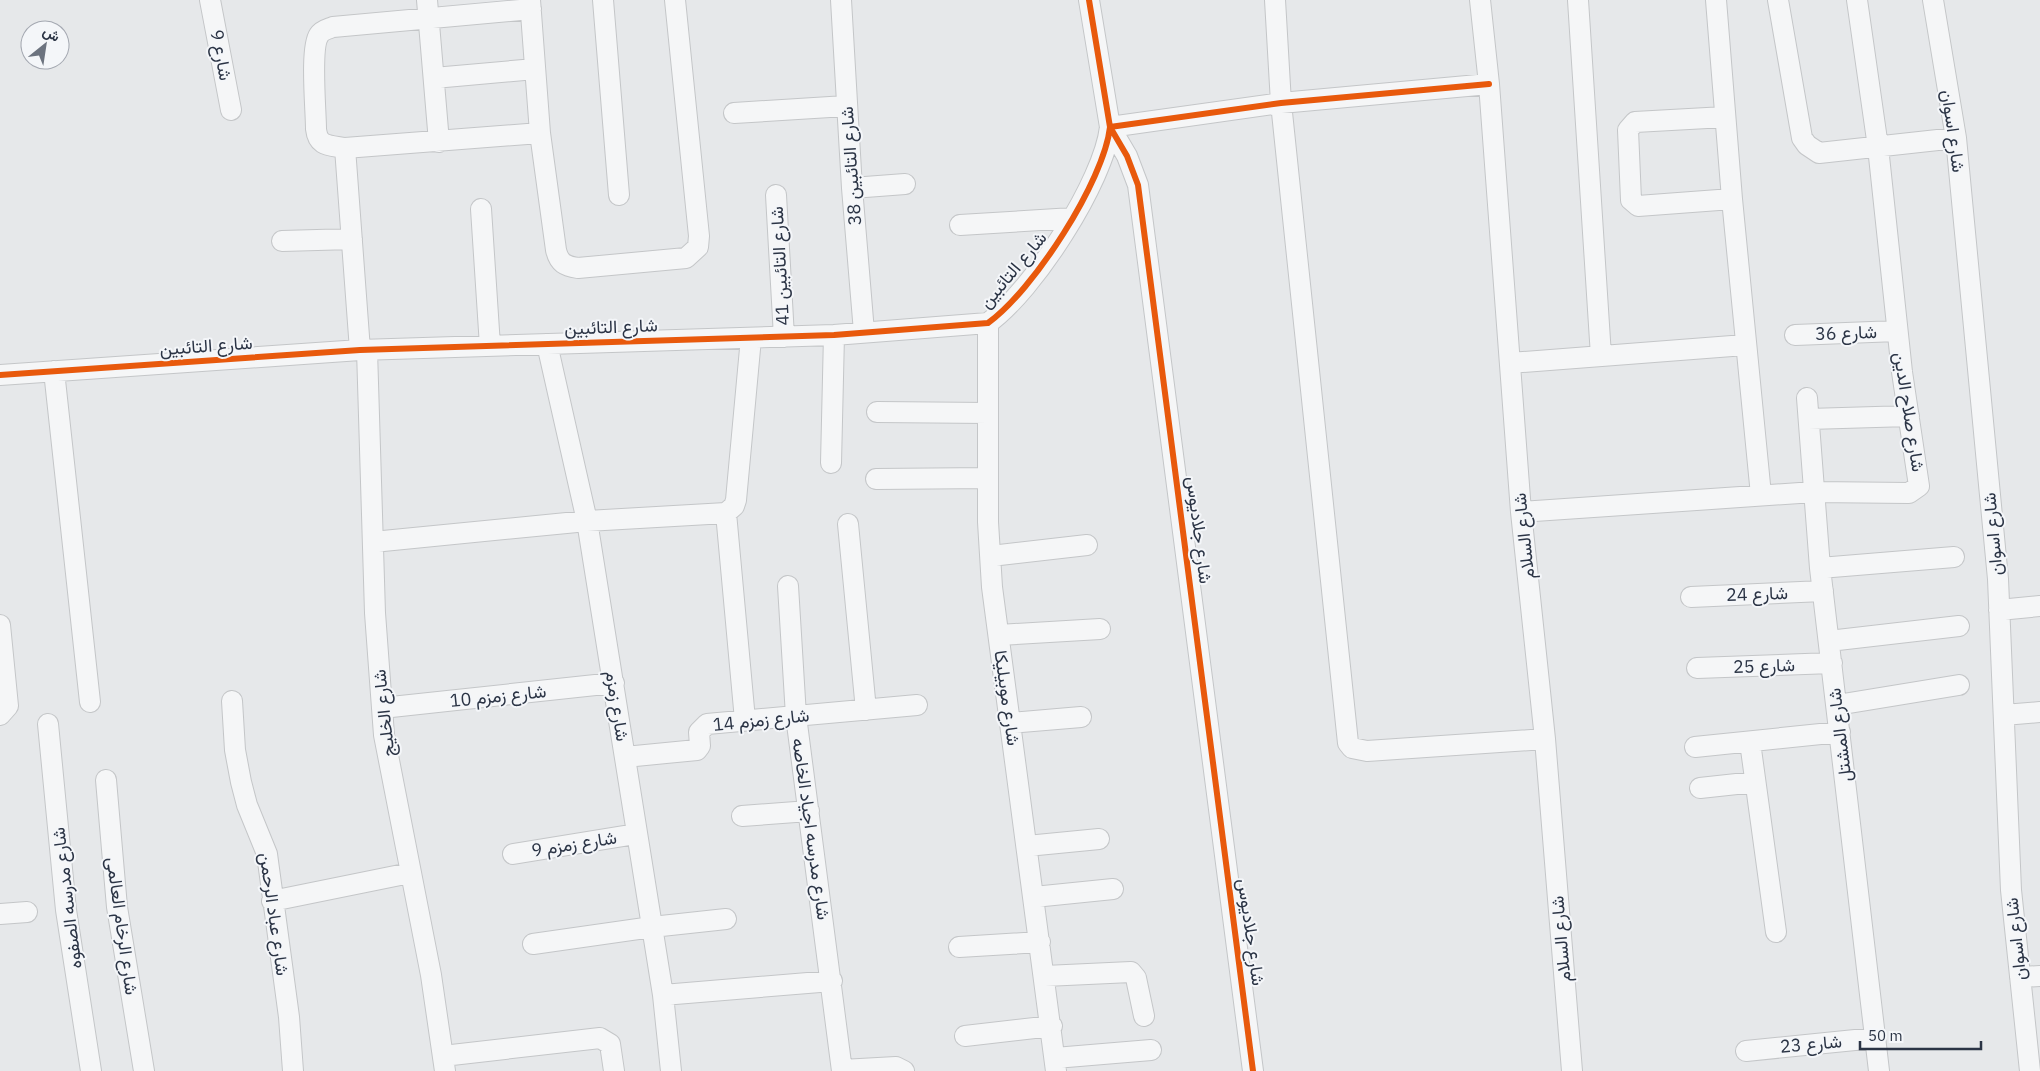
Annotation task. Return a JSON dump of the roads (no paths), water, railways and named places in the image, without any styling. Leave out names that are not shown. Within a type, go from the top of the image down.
[{"type":"street","name":"شارع 9","points":[[210,0],[231,110]]},
{"type":"street","points":[[603,0],[619,195]]},
{"type":"street","points":[[540,133],[345,148],[322,144],[317,138],[315,52],[319,35],[333,27],[428,9],[531,4],[540,133],[558,258],[563,264],[578,268],[686,258],[694,253],[698,247],[699,236],[675,0]]},
{"type":"street","name":"شارع التائبين 38","points":[[840,0],[846,106],[864,332]]},
{"type":"street","name":"شارع جلاديوس","points":[[1089,0],[1110,127],[1127,156],[1138,185],[1183,518],[1206,713],[1253,1071]]},
{"type":"street","points":[[1275,0],[1281,103],[1348,742],[1352,748],[1367,751],[1545,739]]},
{"type":"street","name":"شارع السلام","points":[[1480,0],[1490,84],[1521,512],[1545,739],[1572,1071]]},
{"type":"street","points":[[1578,0],[1600,356]]},
{"type":"street","points":[[1716,0],[1745,345],[1761,496]]},
{"type":"street","points":[[1778,0],[1801,131],[1807,145],[1819,153],[1956,138]]},
{"type":"street","name":"شارع صلاح الدين","points":[[1521,512],[1814,492],[1909,493],[1916,490],[1920,479],[1897,331],[1878,147],[1857,0]]},
{"type":"street","name":"شارع اسوان","points":[[1933,0],[1956,138],[1999,610],[2011,890],[2030,1071]]},
{"type":"street","points":[[428,9],[439,142]]},
{"type":"street","points":[[434,78],[535,69]]},
{"type":"street","points":[[1110,127],[1281,103],[1490,84]]},
{"type":"street","points":[[734,113],[846,106]]},
{"type":"street","points":[[1725,117],[1635,122],[1630,125],[1628,130],[1631,200],[1638,206],[1732,199]]},
{"type":"street","name":"شارع التائبين","points":[[0,375],[364,350],[834,336],[988,323],[1000,315],[1019,293],[1073,218],[1102,163],[1108,145],[1110,127]]},
{"type":"street","name":"شارع الخليج","points":[[345,148],[352,239],[364,350],[384,735],[431,975],[444,1064]]},
{"type":"street","points":[[852,188],[905,184]]},
{"type":"street","name":"شارع التائبين 41","points":[[776,195],[784,337]]},
{"type":"street","points":[[481,209],[490,346]]},
{"type":"street","points":[[960,225],[1073,218]]},
{"type":"street","points":[[282,242],[352,239]]},
{"type":"street","name":"شارع موبيليكا","points":[[988,323],[988,478],[991,556],[999,635],[1056,1065]]},
{"type":"street","name":"شارع 36","points":[[1795,334],[1897,331]]},
{"type":"street","points":[[831,463],[834,336]]},
{"type":"street","points":[[373,542],[587,521],[726,513],[734,506],[736,500],[751,338]]},
{"type":"street","name":"شارع زمزم","points":[[547,344],[587,521],[663,995],[671,1071]]},
{"type":"street","points":[[1510,363],[1745,345]]},
{"type":"street","points":[[54,371],[90,702]]},
{"type":"street","name":"شارع المشتل","points":[[1807,398],[1820,568],[1879,1071]]},
{"type":"street","points":[[877,412],[988,413]]},
{"type":"street","points":[[1809,419],[1909,416]]},
{"type":"street","points":[[876,479],[988,478]]},
{"type":"street","points":[[726,513],[745,720]]},
{"type":"street","points":[[848,524],[866,710]]},
{"type":"street","points":[[991,556],[1087,546]]},
{"type":"street","points":[[1820,568],[1954,557]]},
{"type":"street","name":"شارع مدرسه اجياد الخاصه","points":[[788,586],[796,716],[832,980],[842,1070]]},
{"type":"street","name":"شارع 24","points":[[1691,597],[1823,592]]},
{"type":"street","points":[[1999,610],[2040,606]]},
{"type":"street","points":[[0,625],[8,706],[0,715]]},
{"type":"street","points":[[1829,641],[1959,626]]},
{"type":"street","points":[[999,635],[1100,629]]},
{"type":"street","name":"شارع 25","points":[[1697,668],[1832,663]]},
{"type":"street","name":"شارع زمزم 10","points":[[382,708],[614,683]]},
{"type":"street","points":[[1837,705],[1960,685]]},
{"type":"street","name":"شارع عباد الرحمن","points":[[232,701],[235,750],[241,782],[247,805],[267,854],[289,1017],[293,1071]]},
{"type":"street","name":"شارع زمزم 14","points":[[625,757],[694,751],[700,746],[701,729],[707,724],[917,705]]},
{"type":"street","points":[[2004,715],[2040,712]]},
{"type":"street","points":[[1011,723],[1081,717]]},
{"type":"street","name":"شارع مدرسه الصفوه","points":[[48,724],[66,910],[90,1071]]},
{"type":"street","points":[[1695,747],[1840,732]]},
{"type":"street","points":[[1750,742],[1776,932]]},
{"type":"street","name":"شارع الرخام العالمى","points":[[106,780],[117,907],[144,1071]]},
{"type":"street","points":[[1700,788],[1755,782]]},
{"type":"street","points":[[742,816],[809,811]]},
{"type":"street","name":"شارع زمزم 9","points":[[512,854],[636,834]]},
{"type":"street","points":[[1027,846],[1099,839]]},
{"type":"street","points":[[272,901],[410,873]]},
{"type":"street","points":[[1034,897],[1113,889]]},
{"type":"street","points":[[0,914],[27,912]]},
{"type":"street","points":[[533,944],[652,927],[726,919]]},
{"type":"street","points":[[959,947],[1040,942]]},
{"type":"street","points":[[1045,976],[1131,972],[1136,978],[1144,1016]]},
{"type":"street","points":[[2020,977],[2040,976]]},
{"type":"street","points":[[663,995],[832,980]]},
{"type":"street","points":[[965,1036],[1052,1026]]},
{"type":"street","points":[[444,1064],[600,1038],[610,1044],[614,1071]]},
{"type":"street","name":"شارع 23","points":[[1746,1051],[1875,1038]]},
{"type":"street","points":[[1056,1065],[1151,1050]]},
{"type":"street","points":[[842,1070],[896,1067],[904,1071]]}]
